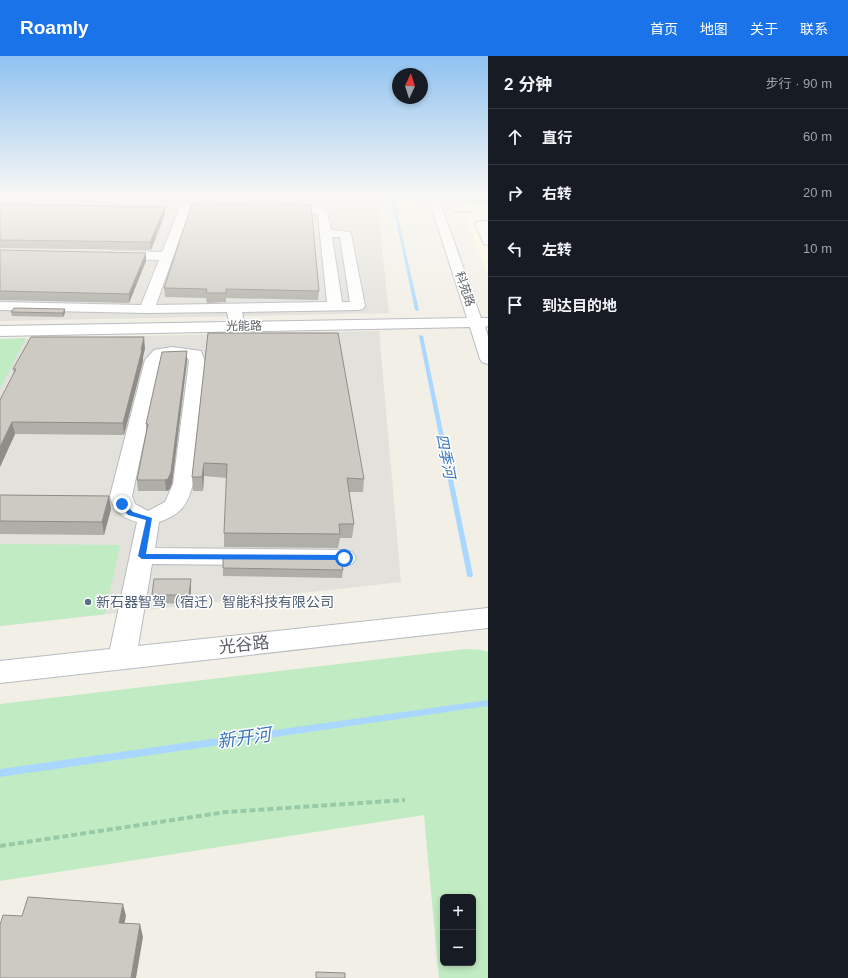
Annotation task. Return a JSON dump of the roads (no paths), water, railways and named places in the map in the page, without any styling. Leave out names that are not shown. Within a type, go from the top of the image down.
[{"type":"street","points":[[148,309],[174,239]]},
{"type":"street","points":[[324,239],[335,306]]},
{"type":"street","points":[[0,306],[148,309],[358,306],[346,239]]},
{"type":"street","name":"科苑路","points":[[450,239],[482,322],[488,359]]},
{"type":"street","points":[[104,254],[167,256]]},
{"type":"street","points":[[234,308],[236,326]]},
{"type":"street","name":"光能路","points":[[0,331],[482,322]]},
{"type":"street","points":[[172,352],[195,354],[197,362],[183,484],[178,501],[168,511],[149,518],[131,514],[122,504],[121,496],[153,360],[160,353],[172,352]]},
{"type":"street","points":[[122,658],[149,518]]},
{"type":"street","points":[[142,556],[344,558]]},
{"type":"street","name":"光谷路","points":[[0,672],[488,618]]},
{"type":"waterway","name":"四季河","points":[[401,239],[417,310]]},
{"type":"waterway","name":"四季河","points":[[421,336],[470,575]]},
{"type":"waterway","name":"新开河","points":[[0,773],[488,703]]},
{"type":"place","name":"新石器智驾（宿迁）智能科技有限公司","points":[[88,602]]}]
